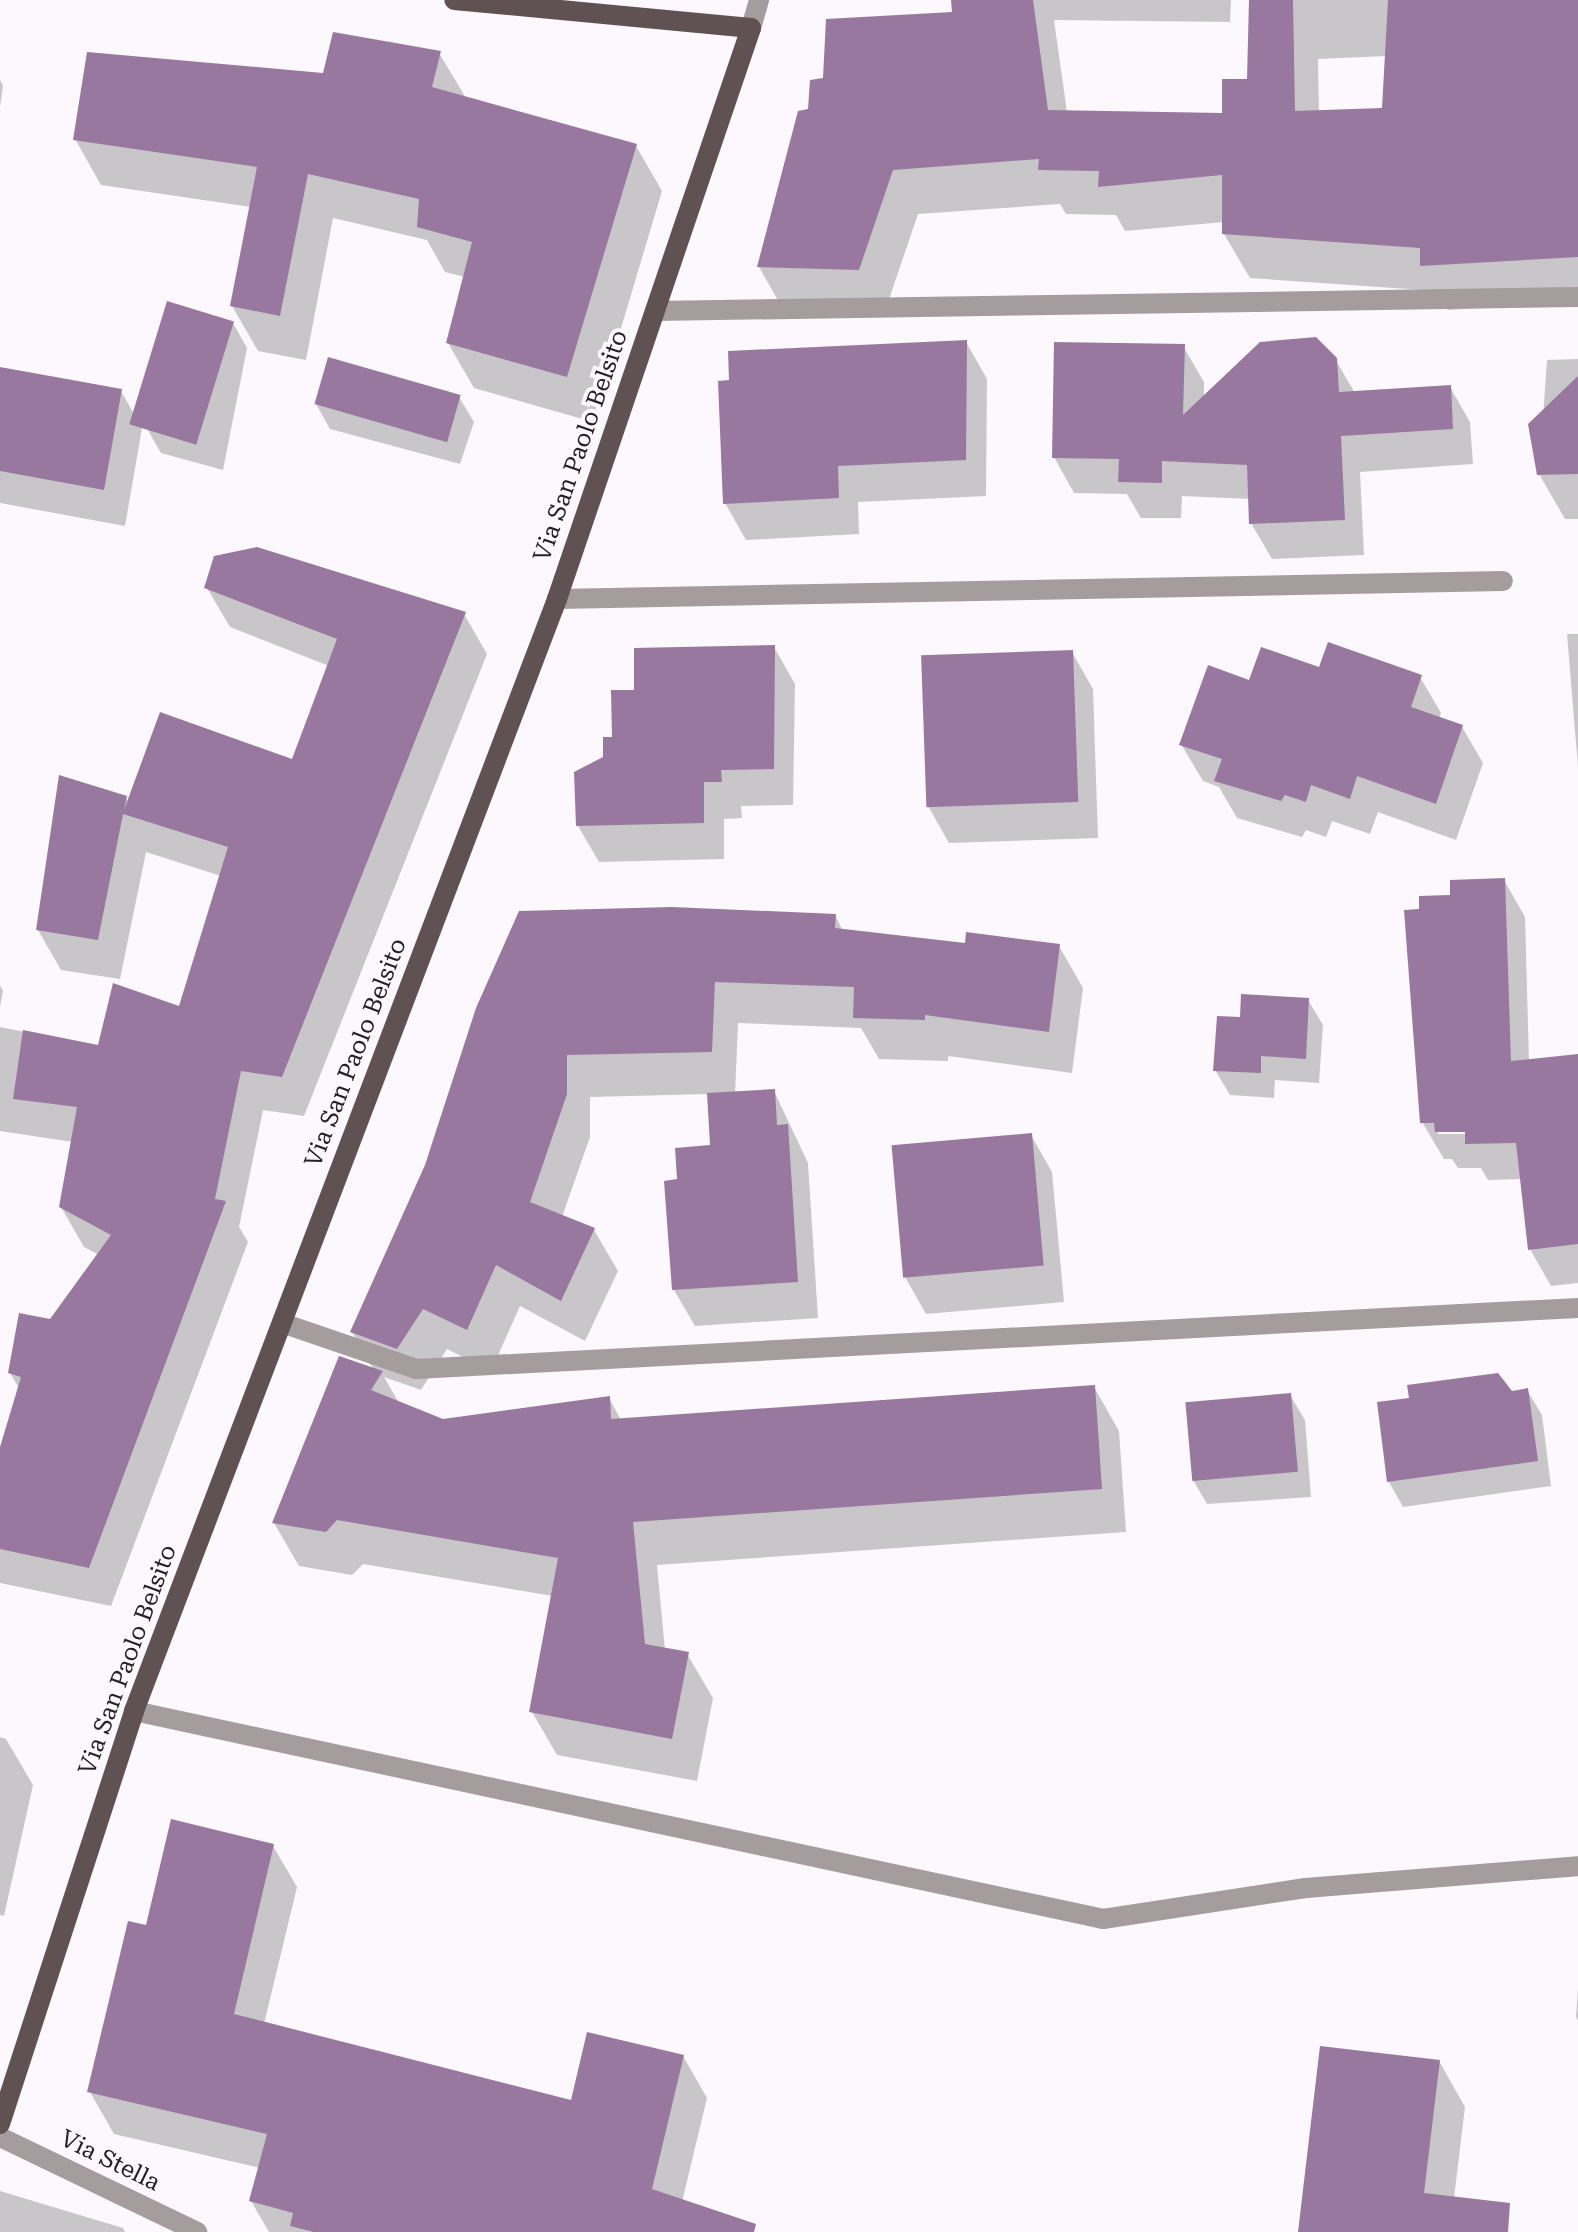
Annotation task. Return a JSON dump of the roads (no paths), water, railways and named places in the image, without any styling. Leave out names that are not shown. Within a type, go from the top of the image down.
[{"type":"main road","points":[[454,0],[751,28]]},
{"type":"main road","name":"Via San Paolo Belsito","points":[[0,2124],[134,1711],[557,599],[751,28]]},
{"type":"street","name":"Via San Paolo Belsito","points":[[751,28],[759,0]]},
{"type":"street","points":[[655,311],[1578,297]]},
{"type":"street","points":[[557,599],[1503,581]]},
{"type":"street","points":[[282,1323],[416,1369],[1578,1308]]},
{"type":"street","points":[[134,1711],[1103,1919],[1306,1888],[1578,1866]]},
{"type":"street","name":"Via Stella","points":[[0,2137],[197,2232]]}]
